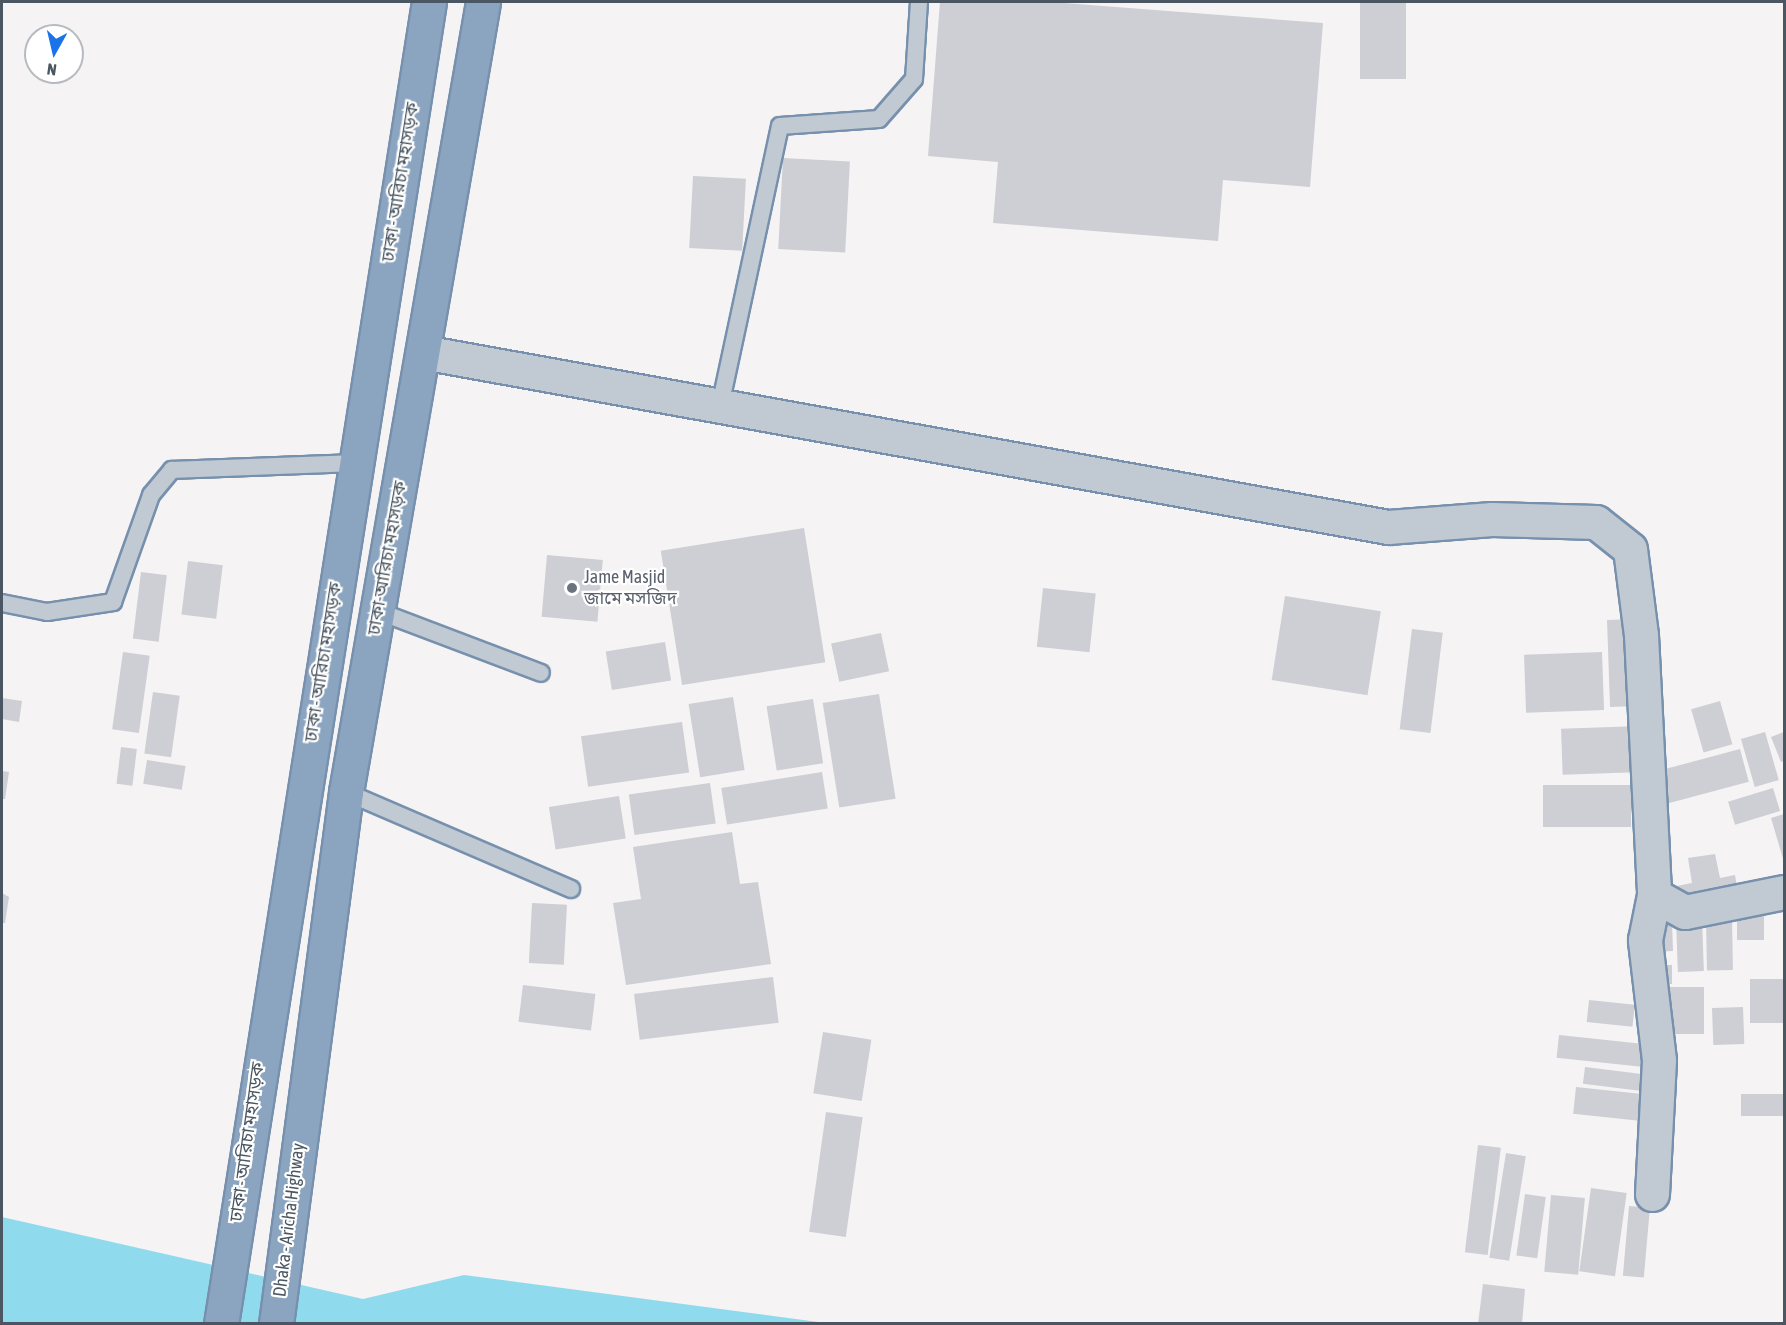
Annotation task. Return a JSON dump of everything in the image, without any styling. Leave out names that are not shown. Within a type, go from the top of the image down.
[{"type":"highway","name":"ঢাকা - আরিচা মহাসড়ক","points":[[221,1323],[251,1114],[429,2]]},
{"type":"highway","name":"ঢাকা-আরিচা মহাসড়ক","points":[[303,1116],[346,792],[483,2]]},
{"type":"highway","name":"Dhaka - Aricha Highway","points":[[276,1323],[303,1116]]},
{"type":"street","points":[[423,352],[1388,527],[1492,519],[1596,522],[1630,549],[1641,635],[1654,895],[1645,940],[1659,1059],[1652,1194]]},
{"type":"street","points":[[1654,895],[1685,912],[1785,892]]},
{"type":"lane","points":[[720,406],[780,126],[879,119],[915,79],[919,2]]},
{"type":"lane","points":[[2,603],[47,612],[113,602],[151,495],[172,470],[355,463]]},
{"type":"lane","points":[[378,611],[542,673]]},
{"type":"lane","points":[[346,792],[571,889]]},
{"type":"water","points":[[2,1217],[363,1299],[464,1275],[826,1323],[2,1324]]},
{"type":"building","points":[[940,2],[1051,2],[1323,23],[1310,187],[1223,180],[1218,241],[993,223],[998,162],[928,156]]},
{"type":"building","points":[[1360,2],[1406,2],[1406,79],[1360,79]]},
{"type":"building","points":[[783,158],[850,162],[845,252],[778,249]]},
{"type":"building","points":[[693,176],[746,179],[742,251],[689,248]]},
{"type":"building","points":[[804,528],[825,662],[682,685],[661,551]]},
{"type":"building","name":"Jame Masjid জামে মসজিদ","points":[[547,555],[603,560],[597,622],[542,617]]},
{"type":"building","points":[[188,561],[223,565],[216,619],[181,615]]},
{"type":"building","points":[[141,572],[167,575],[159,642],[133,639]]},
{"type":"building","points":[[1043,588],[1096,594],[1090,652],[1037,647]]},
{"type":"building","points":[[1285,596],[1381,611],[1368,695],[1272,680]]},
{"type":"building","points":[[1634,619],[1637,706],[1610,707],[1607,620]]},
{"type":"building","points":[[1412,629],[1443,633],[1430,733],[1400,729]]},
{"type":"building","points":[[881,633],[889,671],[839,682],[831,644]]},
{"type":"building","points":[[665,642],[671,681],[612,690],[606,651]]},
{"type":"building","points":[[123,652],[150,656],[139,733],[112,729]]},
{"type":"building","points":[[1602,652],[1604,710],[1526,713],[1524,655]]},
{"type":"building","points":[[153,692],[180,696],[171,757],[144,753]]},
{"type":"building","points":[[879,694],[896,799],[839,808],[823,703]]},
{"type":"building","points":[[733,697],[745,770],[700,777],[689,704]]},
{"type":"building","points":[[2,698],[22,701],[19,722],[2,719]]},
{"type":"building","points":[[813,699],[823,763],[777,771],[767,706]]},
{"type":"building","points":[[1720,701],[1732,744],[1704,753],[1691,709]]},
{"type":"building","points":[[682,722],[689,773],[588,787],[581,736]]},
{"type":"building","points":[[1641,726],[1643,772],[1563,775],[1561,729]]},
{"type":"building","points":[[1765,732],[1779,780],[1755,787],[1741,739]]},
{"type":"building","points":[[1784,732],[1784,761],[1781,762],[1771,737]]},
{"type":"building","points":[[121,747],[137,749],[132,786],[116,784]]},
{"type":"building","points":[[1740,749],[1749,782],[1664,805],[1655,772]]},
{"type":"building","points":[[147,760],[186,766],[182,790],[143,784]]},
{"type":"building","points":[[2,771],[9,772],[5,799],[2,799]]},
{"type":"building","points":[[822,772],[828,809],[727,825],[721,788]]},
{"type":"building","points":[[710,783],[716,824],[635,835],[629,794]]},
{"type":"building","points":[[1543,785],[1631,785],[1631,827],[1543,827]]},
{"type":"building","points":[[1773,788],[1780,811],[1735,825],[1728,802]]},
{"type":"building","points":[[619,796],[626,838],[556,850],[549,807]]},
{"type":"building","points":[[1784,814],[1784,862],[1771,818]]},
{"type":"building","points":[[732,832],[740,884],[758,882],[771,964],[626,985],[613,903],[641,899],[633,847]]},
{"type":"building","points":[[1715,854],[1720,878],[1735,875],[1738,892],[1675,903],[1672,887],[1692,883],[1688,858]]},
{"type":"building","points":[[2,893],[9,897],[5,923],[2,923]]},
{"type":"building","points":[[532,903],[567,905],[564,965],[529,963]]},
{"type":"building","points":[[1737,903],[1764,903],[1764,940],[1737,940]]},
{"type":"building","points":[[1706,917],[1732,917],[1733,970],[1707,970]]},
{"type":"building","points":[[1702,918],[1704,971],[1678,972],[1676,919]]},
{"type":"building","points":[[1672,922],[1673,951],[1653,952],[1652,923]]},
{"type":"building","points":[[1653,965],[1672,965],[1672,984],[1653,984]]},
{"type":"building","points":[[773,977],[779,1023],[640,1040],[634,994]]},
{"type":"building","points":[[1750,979],[1784,979],[1784,1023],[1750,1023]]},
{"type":"building","points":[[523,985],[595,994],[591,1031],[518,1022]]},
{"type":"building","points":[[1662,987],[1704,987],[1704,1034],[1662,1034]]},
{"type":"building","points":[[1589,1000],[1635,1005],[1632,1027],[1587,1022]]},
{"type":"building","points":[[1743,1007],[1744,1044],[1713,1045],[1712,1008]]},
{"type":"building","points":[[823,1032],[871,1040],[862,1101],[813,1093]]},
{"type":"building","points":[[1559,1035],[1649,1044],[1646,1067],[1557,1058]]},
{"type":"building","points":[[1585,1067],[1644,1074],[1641,1091],[1583,1084]]},
{"type":"building","points":[[1576,1087],[1647,1094],[1644,1121],[1573,1114]]},
{"type":"building","points":[[1741,1094],[1784,1094],[1784,1116],[1741,1116]]},
{"type":"building","points":[[826,1112],[863,1117],[846,1237],[809,1232]]},
{"type":"building","points":[[1478,1145],[1501,1148],[1488,1255],[1465,1252]]},
{"type":"building","points":[[1506,1153],[1526,1156],[1509,1261],[1489,1258]]},
{"type":"building","points":[[1591,1188],[1627,1193],[1615,1276],[1579,1271]]},
{"type":"building","points":[[1525,1194],[1546,1197],[1537,1258],[1516,1255]]},
{"type":"building","points":[[1551,1195],[1585,1198],[1578,1275],[1544,1272]]},
{"type":"building","points":[[1629,1206],[1650,1208],[1644,1278],[1623,1276]]},
{"type":"building","points":[[1483,1284],[1525,1289],[1522,1324],[1478,1324]]},
{"type":"place","name":"Jame Masjid জামে মসজিদ","points":[[572,588]]}]
